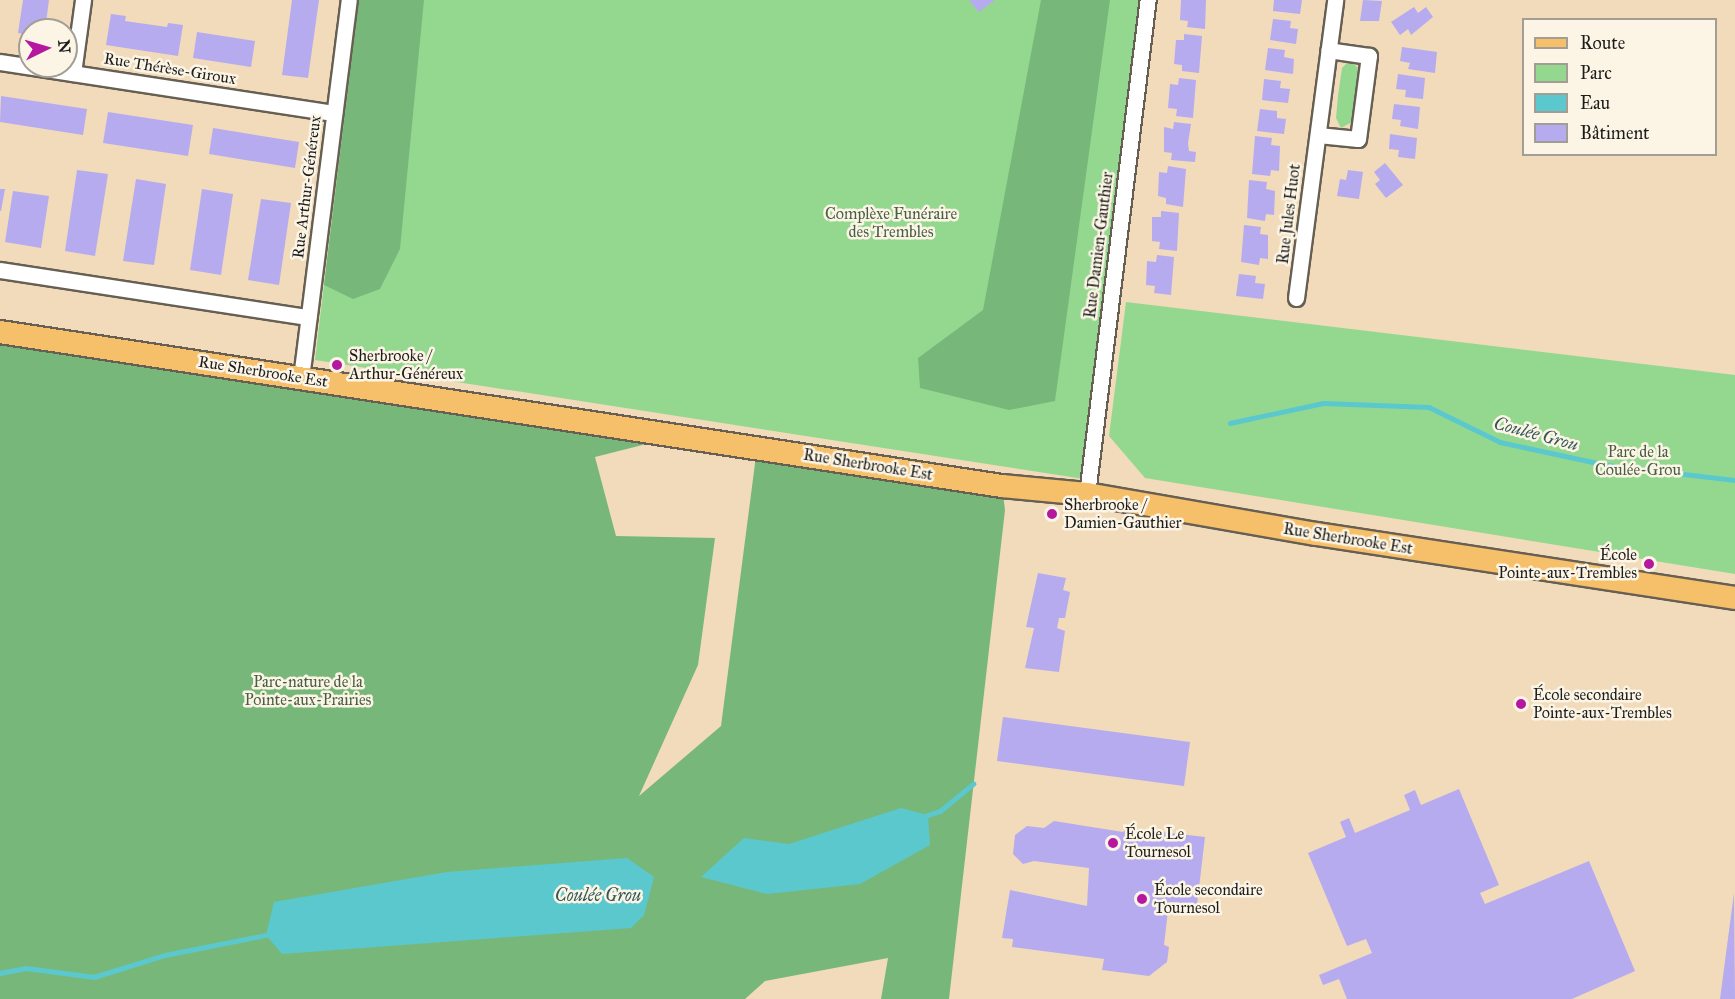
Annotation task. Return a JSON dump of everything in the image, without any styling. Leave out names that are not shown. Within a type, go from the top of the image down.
[{"type":"main road","name":"Rue Sherbrooke Est","points":[[0,332],[1002,486],[1087,494],[1317,534],[1735,598]]},
{"type":"street","points":[[78,36],[83,0]]},
{"type":"street","name":"Rue Arthur-Généreux","points":[[301,378],[349,0]]},
{"type":"street","name":"Rue Damien-Gauthier","points":[[1087,494],[1148,0]]},
{"type":"street","name":"Rue Jules Huot","points":[[1296,298],[1335,0]]},
{"type":"street","points":[[1318,135],[1358,139],[1370,56],[1328,50]]},
{"type":"street","name":"Rue Thérèse-Giroux","points":[[0,62],[18,65]]},
{"type":"street","name":"Rue Thérèse-Giroux","points":[[78,74],[334,112]]},
{"type":"street","points":[[0,270],[308,317]]},
{"type":"green space","name":"Complèxe Funéraire des Trembles","points":[[358,0],[1148,0],[1084,479],[315,360]]},
{"type":"green space","points":[[359,0],[424,0],[400,249],[380,289],[353,299],[324,285]]},
{"type":"green space","points":[[1041,0],[1110,0],[1055,401],[1009,410],[920,388],[918,358],[983,310]]},
{"type":"green space","points":[[1350,60],[1361,71],[1354,121],[1341,128],[1336,118],[1338,96],[1342,68]]},
{"type":"green space","name":"Parc de la Coulée-Grou","points":[[1126,302],[1735,375],[1735,574],[1145,478],[1109,436]]},
{"type":"green space","name":"Parc-nature de la Pointe-aux-Prairies","points":[[0,332],[678,436],[595,457],[616,536],[715,538],[698,665],[639,796],[721,726],[757,448],[1002,486],[1005,510],[949,999],[881,999],[888,958],[765,981],[745,999],[0,999]]},
{"type":"water","points":[[901,808],[928,815],[930,845],[860,884],[767,894],[701,877],[744,838],[789,844]]},
{"type":"water","name":"Coulée Grou","points":[[627,858],[654,877],[644,915],[631,928],[282,954],[266,935],[274,902],[447,872]]},
{"type":"building","points":[[23,0],[49,0],[47,18],[20,18]]},
{"type":"building","points":[[292,0],[319,0],[308,78],[282,75]]},
{"type":"building","points":[[969,0],[995,0],[979,12]]},
{"type":"building","points":[[1181,0],[1206,0],[1205,29],[1187,27],[1188,21],[1180,20]]},
{"type":"building","points":[[1274,0],[1302,0],[1300,14],[1273,11]]},
{"type":"building","points":[[1363,0],[1382,1],[1379,21],[1360,21]]},
{"type":"building","points":[[1414,7],[1418,13],[1426,7],[1433,17],[1411,35],[1408,29],[1400,35],[1391,22]]},
{"type":"building","points":[[111,14],[126,16],[125,21],[167,27],[168,23],[183,25],[178,56],[106,45]]},
{"type":"building","points":[[1273,19],[1291,21],[1290,28],[1298,29],[1296,44],[1270,40]]},
{"type":"building","points":[[197,32],[255,41],[251,67],[193,58]]},
{"type":"building","points":[[1184,34],[1202,36],[1199,73],[1182,71],[1182,65],[1174,64],[1176,40],[1184,40]]},
{"type":"building","points":[[1402,47],[1437,52],[1435,73],[1408,69],[1410,63],[1400,61]]},
{"type":"building","points":[[1268,48],[1285,50],[1284,57],[1294,59],[1293,74],[1265,70]]},
{"type":"building","points":[[1398,74],[1425,78],[1423,99],[1405,97],[1406,90],[1396,89]]},
{"type":"building","points":[[1179,78],[1196,80],[1193,118],[1176,116],[1177,109],[1168,108],[1170,84],[1178,85]]},
{"type":"building","points":[[1264,79],[1281,81],[1280,88],[1290,89],[1288,103],[1262,100]]},
{"type":"building","points":[[1,96],[87,109],[83,135],[0,122]]},
{"type":"building","points":[[1394,104],[1420,107],[1418,129],[1400,126],[1401,120],[1392,119]]},
{"type":"building","points":[[1260,109],[1277,111],[1277,118],[1286,119],[1284,134],[1257,131]]},
{"type":"building","points":[[108,112],[193,125],[188,156],[103,143]]},
{"type":"building","points":[[1174,122],[1191,124],[1188,143],[1189,151],[1196,152],[1195,162],[1171,160],[1172,153],[1164,152],[1164,127],[1173,129]]},
{"type":"building","points":[[213,128],[299,142],[295,168],[209,154]]},
{"type":"building","points":[[1390,134],[1417,138],[1415,159],[1398,157],[1399,150],[1389,149]]},
{"type":"building","points":[[1255,136],[1272,138],[1271,145],[1280,146],[1279,171],[1271,170],[1270,176],[1252,174]]},
{"type":"building","points":[[1385,163],[1403,185],[1386,198],[1375,184],[1380,180],[1374,172]]},
{"type":"building","points":[[1168,166],[1186,169],[1183,207],[1166,204],[1166,198],[1158,196],[1159,172],[1167,173]]},
{"type":"building","points":[[77,170],[108,174],[95,256],[65,251]]},
{"type":"building","points":[[1348,170],[1363,172],[1359,199],[1337,196],[1340,179],[1346,180]]},
{"type":"building","points":[[136,179],[166,184],[154,265],[123,261]]},
{"type":"building","points":[[1249,180],[1267,182],[1266,189],[1275,191],[1274,215],[1266,214],[1265,221],[1247,218]]},
{"type":"building","points":[[0,189],[5,189],[1,211],[0,211]]},
{"type":"building","points":[[202,189],[233,194],[221,275],[190,270]]},
{"type":"building","points":[[13,191],[49,196],[41,248],[5,242]]},
{"type":"building","points":[[261,199],[291,203],[279,285],[248,280]]},
{"type":"building","points":[[1161,211],[1179,213],[1177,251],[1159,249],[1160,242],[1152,241],[1152,217],[1161,217]]},
{"type":"building","points":[[1244,225],[1261,227],[1260,234],[1268,235],[1268,259],[1260,258],[1259,265],[1241,262]]},
{"type":"building","points":[[1157,255],[1174,257],[1171,295],[1154,293],[1155,286],[1146,285],[1147,261],[1156,262]]},
{"type":"building","points":[[1239,274],[1256,276],[1255,283],[1265,284],[1263,299],[1236,296]]},
{"type":"building","points":[[1038,573],[1066,578],[1063,590],[1070,592],[1065,618],[1059,618],[1057,628],[1065,631],[1059,672],[1025,668],[1034,628],[1026,627]]},
{"type":"building","points":[[1003,717],[1190,742],[1184,786],[997,761]]},
{"type":"building","points":[[1459,789],[1499,885],[1480,893],[1485,904],[1589,861],[1635,971],[1572,999],[1347,999],[1339,979],[1323,985],[1319,975],[1372,953],[1366,939],[1347,946],[1308,853],[1346,837],[1340,822],[1349,818],[1355,833],[1410,810],[1404,795],[1415,790],[1421,805]]},
{"type":"building","name":"École secondaire Tournesol","points":[[1054,821],[1123,832],[1127,828],[1205,837],[1197,905],[1169,902],[1164,945],[1169,947],[1167,962],[1149,976],[1102,970],[1104,959],[1012,947],[1013,939],[1002,938],[1010,890],[1087,906],[1089,868],[1034,861],[1023,864],[1013,854],[1015,835],[1027,826],[1044,828]]},
{"type":"building","points":[[1734,893],[1735,999],[1720,999]]},
{"type":"waterway","name":"Coulée Grou","points":[[1230,423],[1323,403],[1429,407],[1500,442],[1607,465],[1735,480]]},
{"type":"waterway","name":"Coulée Grou","points":[[928,815],[940,811],[973,784]]},
{"type":"waterway","name":"Coulée Grou","points":[[0,973],[26,968],[94,977],[165,955],[266,935]]},
{"type":"place","name":"Sherbrooke / Arthur-Généreux","points":[[337,365]]},
{"type":"place","name":"Sherbrooke / Damien-Gauthier","points":[[1052,514]]},
{"type":"place","name":"École Pointe-aux-Trembles","points":[[1649,564]]},
{"type":"place","name":"École secondaire Pointe-aux-Trembles","points":[[1521,704]]},
{"type":"place","name":"École Le Tournesol","points":[[1113,843]]},
{"type":"place","name":"École secondaire Tournesol","points":[[1142,899]]}]
